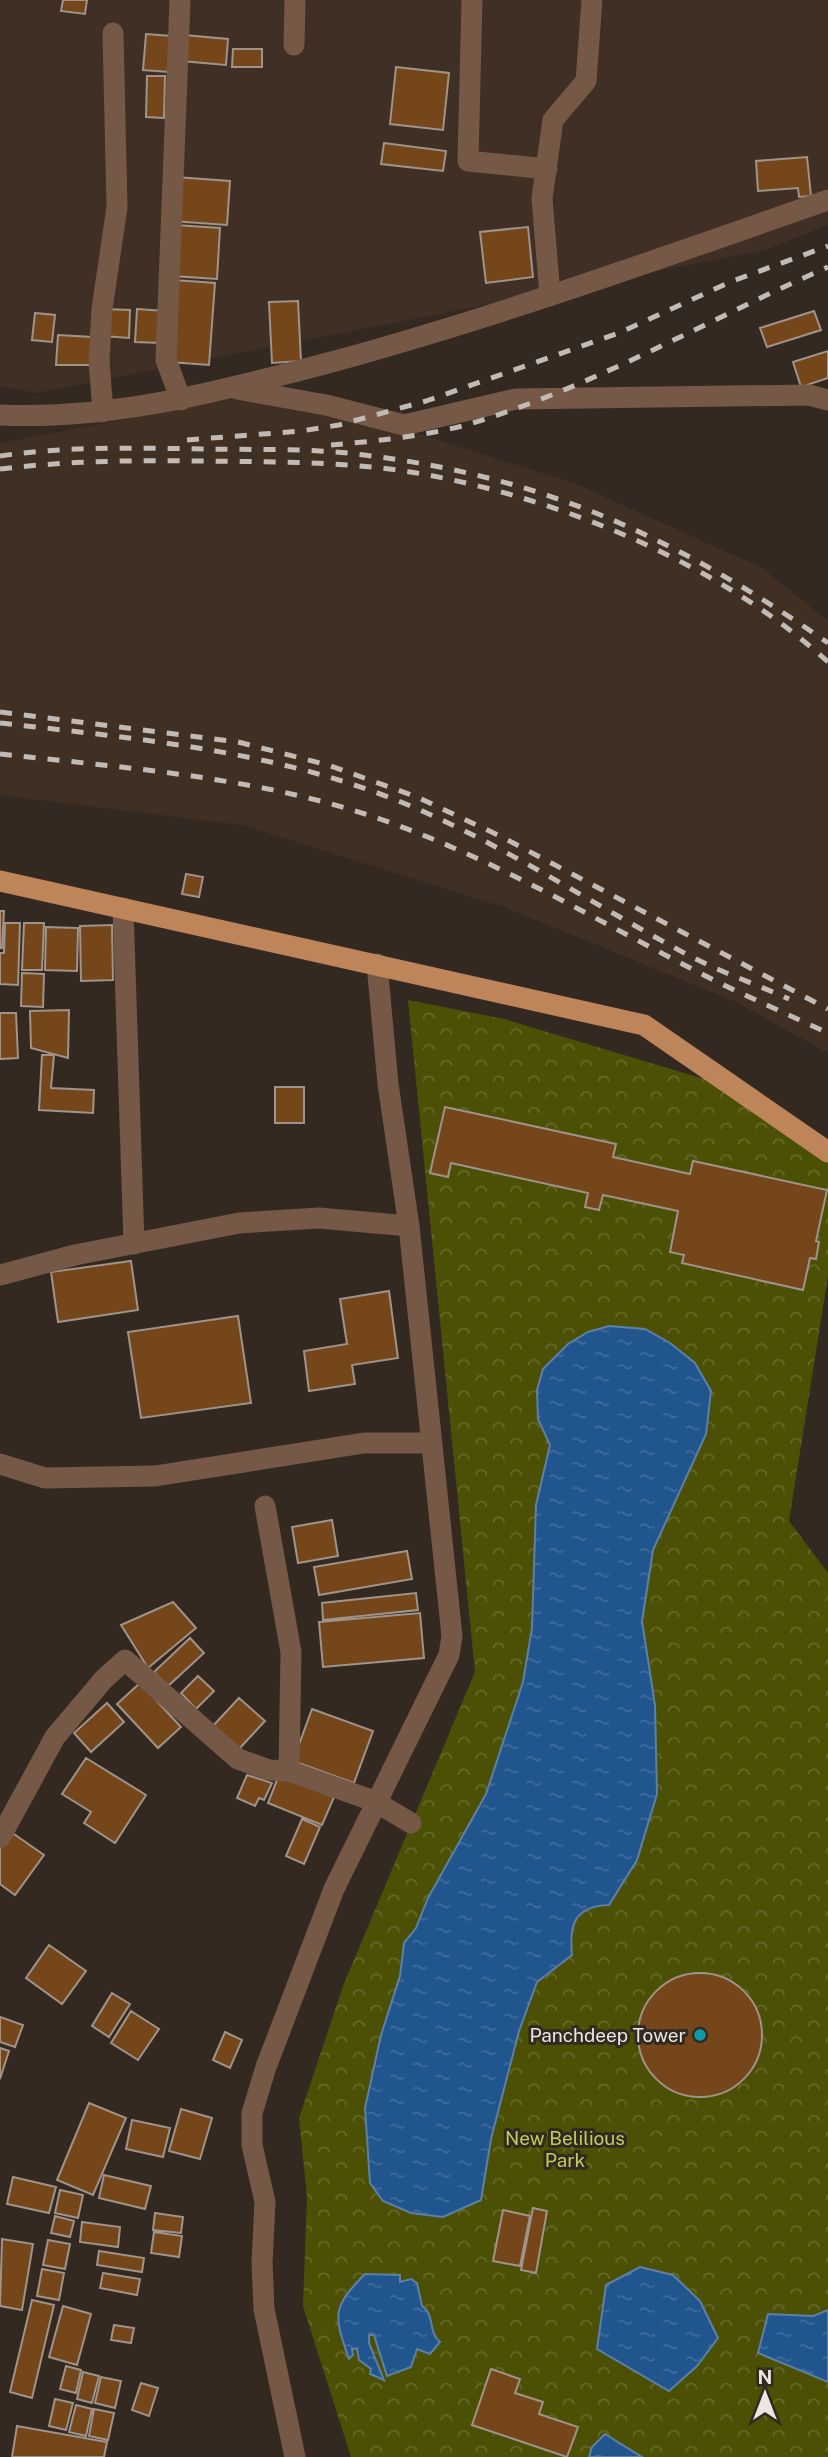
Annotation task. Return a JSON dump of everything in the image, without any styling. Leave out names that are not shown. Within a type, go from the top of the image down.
[{"type":"main road","points":[[0,881],[644,1025],[828,1152]]},
{"type":"street","points":[[180,0],[169,223],[166,360],[181,400]]},
{"type":"street","points":[[294,45],[295,0]]},
{"type":"street","points":[[472,0],[468,161],[547,169]]},
{"type":"street","points":[[550,296],[542,198],[553,120],[586,81],[592,0]]},
{"type":"street","points":[[103,412],[99,361],[102,309],[117,207],[113,33]]},
{"type":"street","points":[[0,415],[103,412],[181,400],[231,388],[449,330],[828,200]]},
{"type":"street","points":[[231,388],[326,405],[404,425],[516,399],[809,395],[828,400]]},
{"type":"street","points":[[123,908],[134,1244]]},
{"type":"street","points":[[296,2457],[264,2309],[262,2263],[265,2202],[252,2145],[252,2113],[265,2067],[334,1889],[374,1801],[449,1656],[452,1636],[409,1226],[388,1084],[377,964]]},
{"type":"street","points":[[0,1275],[239,1223],[319,1218],[409,1226]]},
{"type":"street","points":[[0,1464],[45,1478],[155,1476],[364,1443],[432,1443]]},
{"type":"street","points":[[265,1506],[291,1652],[289,1771]]},
{"type":"street","points":[[0,1838],[55,1737],[104,1679],[125,1660],[238,1759],[270,1770],[289,1771],[374,1801],[411,1823]]},
{"type":"shaded area","points":[[0,0],[828,0],[828,225],[765,250],[36,393],[0,386]]},
{"type":"shaded area","points":[[281,390],[576,484],[762,568],[828,621],[828,1053],[736,1002],[507,908],[242,825],[0,795],[0,443]]},
{"type":"green space","name":"New Belilious Park","points":[[408,1000],[504,1019],[741,1090],[828,1160],[828,1276],[789,1521],[828,1573],[828,2457],[351,2457],[303,2306],[307,2197],[299,2118],[343,1986],[475,1672]]},
{"type":"water","points":[[609,1326],[645,1329],[670,1343],[695,1363],[711,1391],[706,1434],[653,1550],[642,1621],[655,1705],[657,1794],[637,1860],[609,1905],[597,1906],[581,1913],[573,1926],[572,1955],[537,1982],[519,2031],[491,2139],[481,2200],[443,2217],[411,2213],[383,2201],[370,2183],[365,2108],[381,2035],[400,1976],[404,1943],[416,1928],[428,1898],[486,1794],[523,1682],[532,1628],[536,1505],[550,1445],[538,1419],[537,1390],[543,1369],[568,1344],[588,1332]]},
{"type":"water","points":[[640,2267],[673,2275],[700,2301],[718,2338],[697,2366],[669,2391],[597,2349],[606,2285]]},
{"type":"water","points":[[365,2274],[400,2275],[400,2282],[411,2279],[417,2283],[422,2306],[429,2314],[434,2334],[440,2342],[430,2354],[417,2349],[411,2367],[387,2376],[374,2335],[369,2335],[369,2343],[384,2380],[370,2374],[371,2369],[359,2360],[357,2349],[352,2349],[353,2355],[349,2359],[340,2332],[341,2304]]},
{"type":"water","points":[[828,2310],[828,2382],[758,2353],[768,2314],[813,2316]]},
{"type":"water","points":[[605,2434],[642,2457],[589,2457],[592,2447]]},
{"type":"building","points":[[63,0],[87,0],[85,14],[61,11]]},
{"type":"building","points":[[146,34],[172,36],[169,72],[143,70]]},
{"type":"building","points":[[184,35],[228,39],[226,65],[181,61]]},
{"type":"building","points":[[233,49],[262,49],[262,67],[232,67]]},
{"type":"building","points":[[396,67],[449,73],[443,130],[390,124]]},
{"type":"building","points":[[147,76],[165,76],[164,118],[146,117]]},
{"type":"building","points":[[384,143],[446,151],[443,171],[381,164]]},
{"type":"building","points":[[807,157],[811,196],[799,197],[798,188],[758,191],[756,161]]},
{"type":"building","points":[[175,177],[230,181],[227,225],[172,221]]},
{"type":"building","points":[[175,225],[220,228],[217,279],[172,276]]},
{"type":"building","points":[[528,227],[533,277],[486,283],[480,232]]},
{"type":"building","points":[[174,280],[215,283],[209,365],[169,362]]},
{"type":"building","points":[[298,301],[301,361],[272,363],[269,302]]},
{"type":"building","points":[[105,309],[130,310],[129,338],[103,336]]},
{"type":"building","points":[[137,309],[165,311],[162,343],[135,342]]},
{"type":"building","points":[[814,311],[821,330],[767,347],[760,328]]},
{"type":"building","points":[[35,313],[55,315],[52,342],[32,340]]},
{"type":"building","points":[[58,335],[92,337],[90,365],[56,365]]},
{"type":"building","points":[[828,351],[828,378],[801,387],[793,362]]},
{"type":"building","points":[[186,874],[203,877],[199,897],[182,894]]},
{"type":"building","points":[[0,911],[4,911],[2,948],[0,948]]},
{"type":"building","points":[[5,923],[20,923],[18,985],[0,984],[0,953],[4,953]]},
{"type":"building","points":[[24,923],[44,923],[42,970],[22,970]]},
{"type":"building","points":[[112,925],[113,980],[81,981],[80,926]]},
{"type":"building","points":[[46,927],[78,928],[77,971],[45,970]]},
{"type":"building","points":[[22,973],[44,974],[43,1007],[21,1006]]},
{"type":"building","points":[[69,1010],[68,1058],[31,1048],[30,1011]]},
{"type":"building","points":[[0,1013],[16,1013],[18,1058],[0,1059]]},
{"type":"building","points":[[42,1055],[54,1055],[51,1088],[94,1090],[93,1113],[39,1110]]},
{"type":"building","points":[[275,1087],[304,1087],[304,1123],[275,1123]]},
{"type":"building","points":[[445,1107],[616,1144],[613,1157],[690,1174],[693,1161],[827,1190],[816,1241],[819,1242],[816,1259],[810,1258],[803,1290],[682,1263],[684,1255],[670,1252],[678,1211],[603,1195],[599,1210],[585,1207],[588,1193],[451,1163],[448,1177],[430,1173]]},
{"type":"building","points":[[131,1261],[138,1310],[58,1322],[51,1272]]},
{"type":"building","points":[[389,1291],[398,1358],[352,1365],[355,1384],[309,1391],[304,1351],[347,1344],[340,1299]]},
{"type":"building","points":[[238,1316],[251,1403],[141,1418],[128,1332]]},
{"type":"building","points":[[332,1520],[338,1556],[298,1563],[292,1527]]},
{"type":"building","points":[[407,1551],[412,1579],[319,1595],[314,1567]]},
{"type":"building","points":[[416,1593],[418,1610],[323,1620],[322,1603]]},
{"type":"building","points":[[173,1602],[196,1628],[148,1668],[121,1625]]},
{"type":"building","points":[[420,1613],[424,1658],[323,1667],[319,1622]]},
{"type":"building","points":[[190,1638],[204,1653],[168,1686],[154,1672]]},
{"type":"building","points":[[198,1676],[214,1691],[196,1709],[181,1693]]},
{"type":"building","points":[[140,1683],[181,1727],[158,1748],[117,1704]]},
{"type":"building","points":[[239,1698],[265,1721],[238,1750],[212,1727]]},
{"type":"building","points":[[107,1703],[124,1722],[91,1752],[74,1733]]},
{"type":"building","points":[[312,1709],[373,1731],[354,1783],[293,1761]]},
{"type":"building","points":[[86,1758],[146,1795],[115,1843],[84,1823],[91,1812],[62,1794]]},
{"type":"building","points":[[247,1775],[272,1783],[264,1800],[259,1798],[255,1806],[237,1798]]},
{"type":"building","points":[[279,1775],[334,1797],[322,1825],[268,1803]]},
{"type":"building","points":[[302,1819],[320,1827],[304,1864],[286,1856]]},
{"type":"building","points":[[11,1832],[44,1855],[15,1895],[0,1884],[0,1847]]},
{"type":"building","points":[[49,1945],[86,1971],[62,2004],[26,1978]]},
{"type":"building","name":"Panchdeep Tower","points":[[700,1973],[724,1977],[744,1991],[758,2011],[762,2035],[758,2059],[744,2079],[724,2093],[700,2097],[676,2093],[656,2079],[642,2059],[638,2035],[642,2011],[656,1991],[676,1977]]},
{"type":"building","points":[[112,1993],[130,2004],[109,2037],[92,2026]]},
{"type":"building","points":[[131,2011],[159,2029],[138,2060],[111,2043]]},
{"type":"building","points":[[0,2017],[23,2025],[15,2047],[0,2042]]},
{"type":"building","points":[[225,2032],[242,2040],[230,2068],[213,2060]]},
{"type":"building","points":[[0,2048],[9,2051],[0,2079]]},
{"type":"building","points":[[89,2103],[126,2118],[93,2195],[57,2180]]},
{"type":"building","points":[[181,2109],[212,2118],[200,2159],[169,2151]]},
{"type":"building","points":[[132,2120],[170,2128],[163,2157],[126,2149]]},
{"type":"building","points":[[104,2175],[151,2186],[145,2209],[99,2198]]},
{"type":"building","points":[[13,2177],[56,2187],[49,2213],[7,2204]]},
{"type":"building","points":[[60,2190],[83,2195],[78,2218],[55,2213]]},
{"type":"building","points":[[533,2208],[547,2211],[536,2273],[521,2270]]},
{"type":"building","points":[[503,2210],[530,2216],[520,2266],[493,2261]]},
{"type":"building","points":[[155,2213],[183,2217],[181,2233],[153,2230]]},
{"type":"building","points":[[55,2216],[74,2221],[70,2237],[51,2233]]},
{"type":"building","points":[[82,2222],[120,2227],[118,2247],[80,2242]]},
{"type":"building","points":[[154,2232],[182,2236],[179,2257],[151,2253]]},
{"type":"building","points":[[2,2239],[33,2244],[22,2310],[0,2306]]},
{"type":"building","points":[[48,2240],[70,2244],[65,2269],[43,2265]]},
{"type":"building","points":[[99,2251],[144,2258],[142,2272],[97,2265]]},
{"type":"building","points":[[42,2269],[64,2273],[59,2300],[37,2296]]},
{"type":"building","points":[[103,2273],[140,2279],[137,2295],[100,2288]]},
{"type":"building","points":[[32,2300],[54,2305],[32,2398],[10,2392]]},
{"type":"building","points":[[63,2306],[91,2314],[77,2365],[49,2357]]},
{"type":"building","points":[[114,2325],[134,2328],[131,2343],[111,2340]]},
{"type":"building","points":[[66,2366],[81,2370],[76,2393],[60,2389]]},
{"type":"building","points":[[491,2369],[520,2379],[515,2393],[543,2402],[539,2414],[578,2427],[567,2457],[472,2425]]},
{"type":"building","points":[[83,2372],[99,2376],[92,2403],[77,2399]]},
{"type":"building","points":[[101,2377],[121,2381],[115,2408],[95,2403]]},
{"type":"building","points":[[141,2383],[158,2388],[149,2416],[132,2410]]},
{"type":"building","points":[[55,2399],[73,2403],[66,2430],[49,2426]]},
{"type":"building","points":[[76,2405],[92,2409],[86,2436],[69,2432]]},
{"type":"building","points":[[94,2409],[114,2413],[108,2440],[89,2436]]},
{"type":"building","points":[[17,2426],[107,2442],[104,2457],[12,2457]]},
{"type":"railway","points":[[187,440],[301,431],[339,425],[426,401],[619,333],[730,282],[828,246]]},
{"type":"railway","points":[[331,445],[438,431],[519,408],[608,371],[828,267]]},
{"type":"railway","points":[[0,456],[103,448],[305,450],[430,465],[492,479],[608,518],[664,544],[773,606],[828,643]]},
{"type":"railway","points":[[0,469],[125,461],[315,463],[400,470],[481,487],[588,520],[641,542],[741,596],[786,627],[828,662]]},
{"type":"railway","points":[[0,712],[238,742],[328,765],[417,797],[500,836],[828,1009]]},
{"type":"railway","points":[[0,723],[210,750],[313,772],[363,788],[449,823],[688,955],[789,999]]},
{"type":"railway","points":[[0,754],[240,784],[287,793],[380,819],[421,834],[501,870],[711,978],[828,1033]]},
{"type":"place","name":"Panchdeep Tower","points":[[700,2035]]}]
